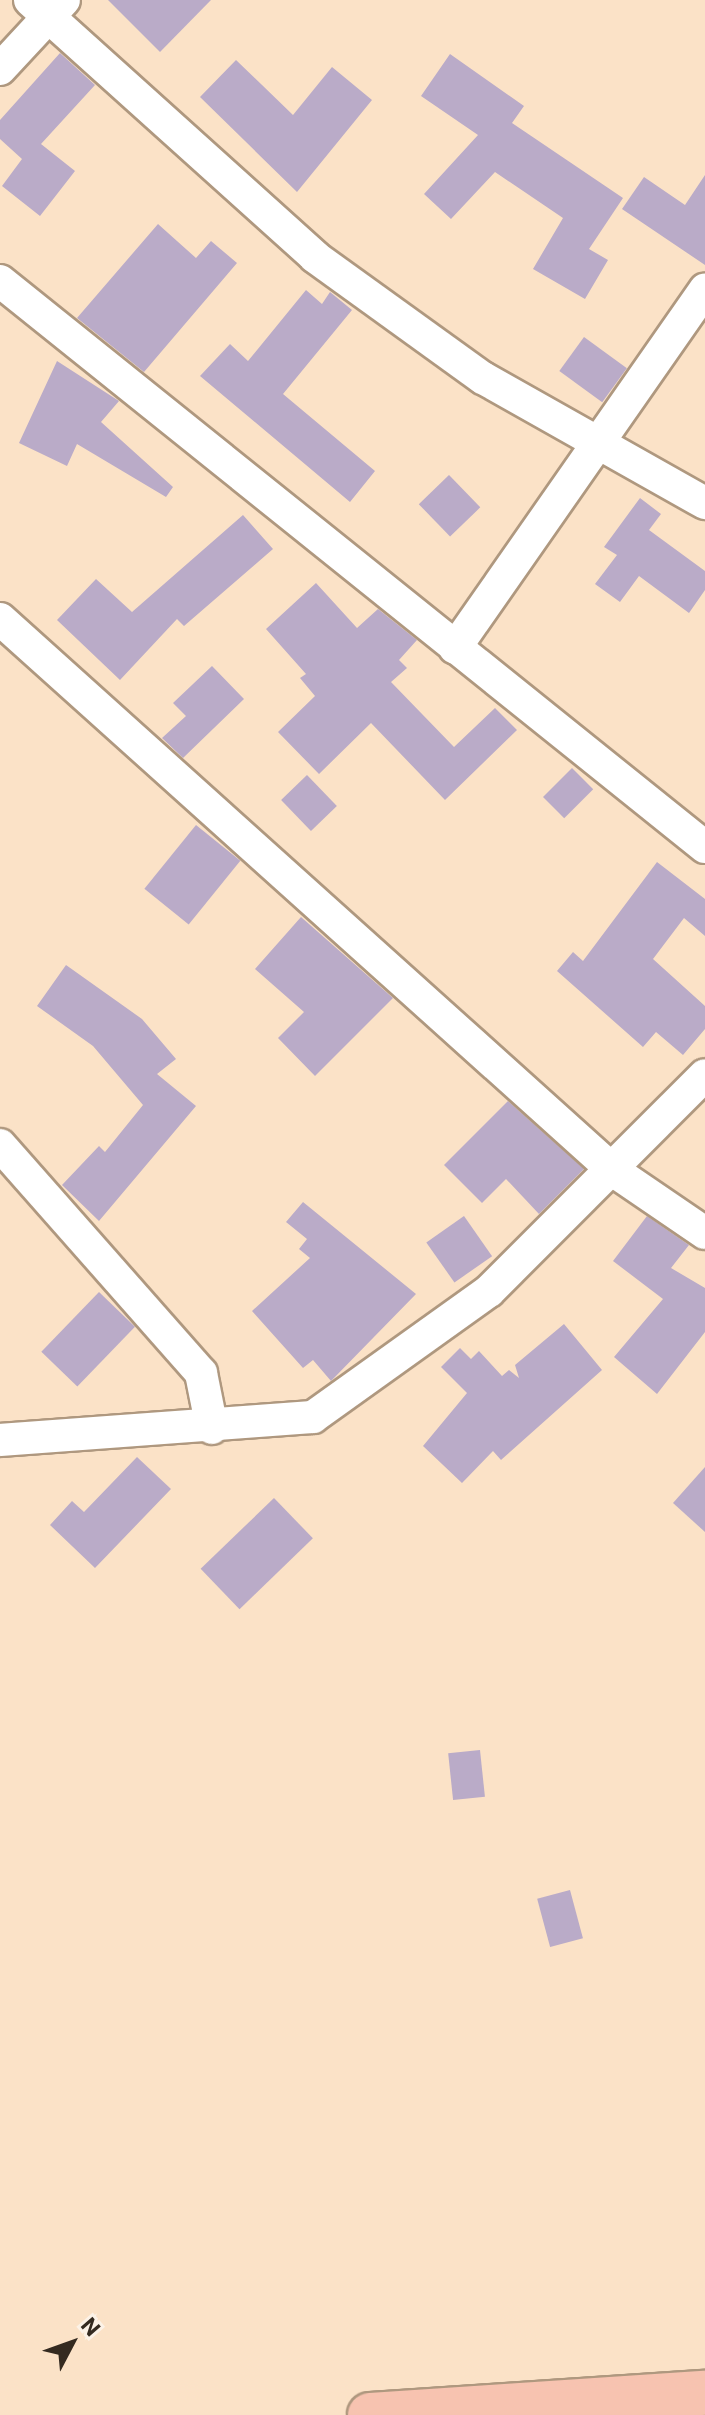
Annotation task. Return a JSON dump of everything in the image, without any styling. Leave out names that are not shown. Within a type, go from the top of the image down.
[{"type":"highway","points":[[370,2415],[705,2393]]},
{"type":"street","points":[[0,69],[47,5],[315,257],[483,378],[705,503]]},
{"type":"street","points":[[0,281],[705,847]]},
{"type":"street","points":[[455,648],[595,441],[705,289]]},
{"type":"street","points":[[0,619],[614,1171],[705,1233]]},
{"type":"street","points":[[0,1440],[212,1428],[313,1417],[489,1291],[614,1171],[705,1075]]},
{"type":"street","points":[[0,1145],[201,1373],[212,1428]]},
{"type":"building","points":[[108,0],[211,0],[160,52]]},
{"type":"building","points":[[60,53],[95,85],[41,144],[75,171],[40,216],[2,186],[22,159],[0,139],[0,120]]},
{"type":"building","points":[[450,54],[524,106],[512,123],[623,198],[589,249],[608,260],[585,299],[533,269],[563,218],[495,172],[451,219],[424,194],[478,135],[421,96]]},
{"type":"building","points":[[236,60],[293,115],[332,67],[372,100],[297,192],[200,97]]},
{"type":"building","points":[[705,175],[705,265],[622,209],[644,177],[685,205]]},
{"type":"building","points":[[158,224],[196,258],[211,241],[237,263],[144,372],[77,318]]},
{"type":"building","points":[[306,290],[322,304],[330,292],[352,310],[283,394],[375,471],[350,502],[200,376],[230,344],[248,361]]},
{"type":"building","points":[[584,337],[627,368],[602,402],[559,371]]},
{"type":"building","points":[[57,361],[119,401],[101,422],[173,487],[166,497],[77,444],[67,466],[19,443]]},
{"type":"building","points":[[449,475],[480,507],[450,537],[419,504]]},
{"type":"building","points":[[640,498],[661,514],[649,530],[705,571],[705,590],[689,613],[639,576],[620,602],[595,584],[617,555],[604,547]]},
{"type":"building","points":[[243,515],[273,549],[184,626],[177,619],[120,680],[57,620],[96,579],[132,612]]},
{"type":"building","points":[[316,583],[357,628],[378,609],[417,640],[399,660],[407,668],[391,682],[454,747],[495,708],[517,730],[445,800],[371,723],[319,774],[278,732],[315,696],[300,678],[306,674],[266,629]]},
{"type":"building","points":[[212,666],[244,699],[183,758],[162,738],[186,716],[173,703]]},
{"type":"building","points":[[572,768],[593,789],[564,818],[543,797]]},
{"type":"building","points":[[307,775],[337,806],[311,831],[281,800]]},
{"type":"building","points":[[196,825],[240,861],[189,925],[144,889]]},
{"type":"building","points":[[657,862],[705,899],[705,936],[684,918],[653,959],[705,1006],[705,1029],[683,1055],[656,1032],[643,1047],[557,971],[573,952],[583,961]]},
{"type":"building","points":[[301,917],[393,998],[315,1076],[278,1038],[304,1012],[255,969]]},
{"type":"building","points":[[66,965],[142,1019],[176,1059],[157,1074],[196,1106],[99,1221],[62,1185],[99,1146],[105,1152],[143,1105],[93,1046],[37,1006]]},
{"type":"building","points":[[508,1101],[584,1169],[539,1214],[506,1179],[482,1203],[444,1165]]},
{"type":"building","points":[[303,1202],[416,1294],[331,1381],[313,1360],[303,1368],[252,1311],[310,1258],[299,1249],[307,1239],[286,1222]]},
{"type":"building","points":[[464,1216],[492,1256],[454,1283],[426,1242]]},
{"type":"building","points":[[647,1216],[689,1245],[671,1268],[705,1288],[705,1332],[657,1394],[614,1357],[663,1299],[613,1261]]},
{"type":"building","points":[[99,1292],[135,1327],[77,1386],[41,1352]]},
{"type":"building","points":[[564,1324],[602,1370],[501,1460],[493,1451],[462,1483],[423,1446],[467,1393],[441,1367],[460,1348],[471,1359],[479,1351],[502,1376],[509,1370],[519,1378],[515,1365]]},
{"type":"building","points":[[137,1457],[171,1489],[95,1568],[50,1525],[72,1501],[84,1512]]},
{"type":"building","points":[[705,1467],[705,1532],[673,1503]]},
{"type":"building","points":[[274,1498],[313,1538],[240,1609],[201,1569]]},
{"type":"building","points":[[480,1750],[485,1797],[453,1800],[448,1753]]},
{"type":"building","points":[[570,1890],[583,1938],[550,1947],[537,1899]]}]
